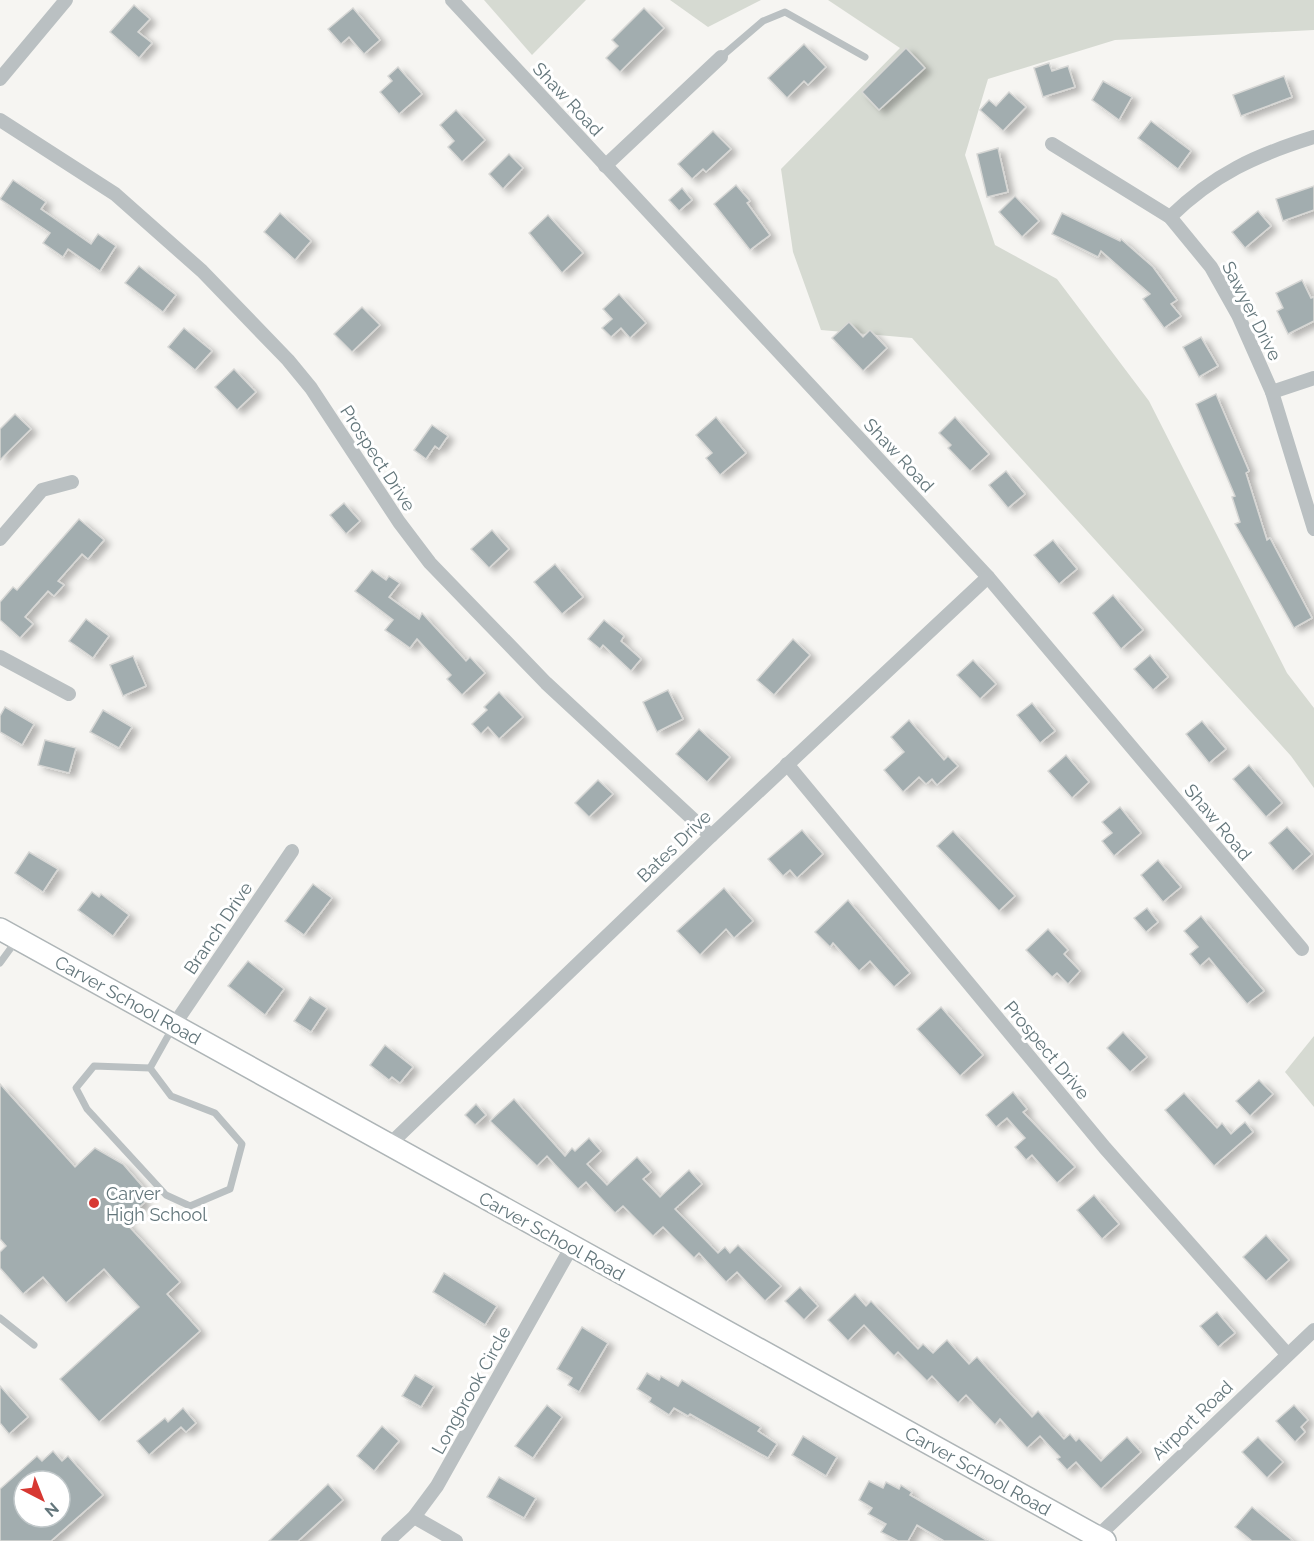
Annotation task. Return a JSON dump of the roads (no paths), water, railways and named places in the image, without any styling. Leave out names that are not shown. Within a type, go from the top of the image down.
[{"type":"main road","name":"Carver School Road","points":[[9,934],[1101,1539]]},
{"type":"street","points":[[0,79],[66,0]]},
{"type":"street","name":"Shaw Road","points":[[452,0],[988,578],[1302,950]]},
{"type":"street","points":[[605,166],[721,57]]},
{"type":"street","name":"Prospect Drive","points":[[0,120],[115,194],[202,271],[288,360],[311,388],[399,522],[430,563],[546,683],[711,836]]},
{"type":"street","points":[[1170,217],[1214,179],[1262,154],[1314,136]]},
{"type":"street","name":"Sawyer Drive","points":[[1052,144],[1170,217],[1211,267],[1238,315],[1272,392],[1314,529]]},
{"type":"street","points":[[1272,392],[1314,378]]},
{"type":"street","points":[[0,539],[42,490],[72,482]]},
{"type":"street","name":"Bates Drive","points":[[389,1145],[787,764],[988,578]]},
{"type":"street","points":[[0,657],[69,694]]},
{"type":"street","name":"Prospect Drive","points":[[787,764],[1105,1148],[1287,1353]]},
{"type":"street","name":"Branch Drive","points":[[174,1025],[292,850]]},
{"type":"street","name":"Longbrook Circle","points":[[388,1541],[414,1517],[457,1452],[572,1246]]},
{"type":"street","name":"Airport Road","points":[[1101,1539],[1287,1353],[1314,1330]]},
{"type":"street","points":[[414,1517],[456,1541]]},
{"type":"lane","points":[[721,57],[763,21],[785,12],[865,57]]},
{"type":"lane","points":[[0,963],[9,934]]},
{"type":"lane","points":[[150,1068],[174,1025]]},
{"type":"lane","points":[[94,1066],[150,1068],[171,1096],[215,1113],[242,1144],[231,1189],[190,1206],[166,1195],[87,1109],[76,1088],[94,1066]]},
{"type":"lane","points":[[0,1318],[34,1345]]},
{"type":"place","name":"Carver High School","points":[[94,1203]]}]
